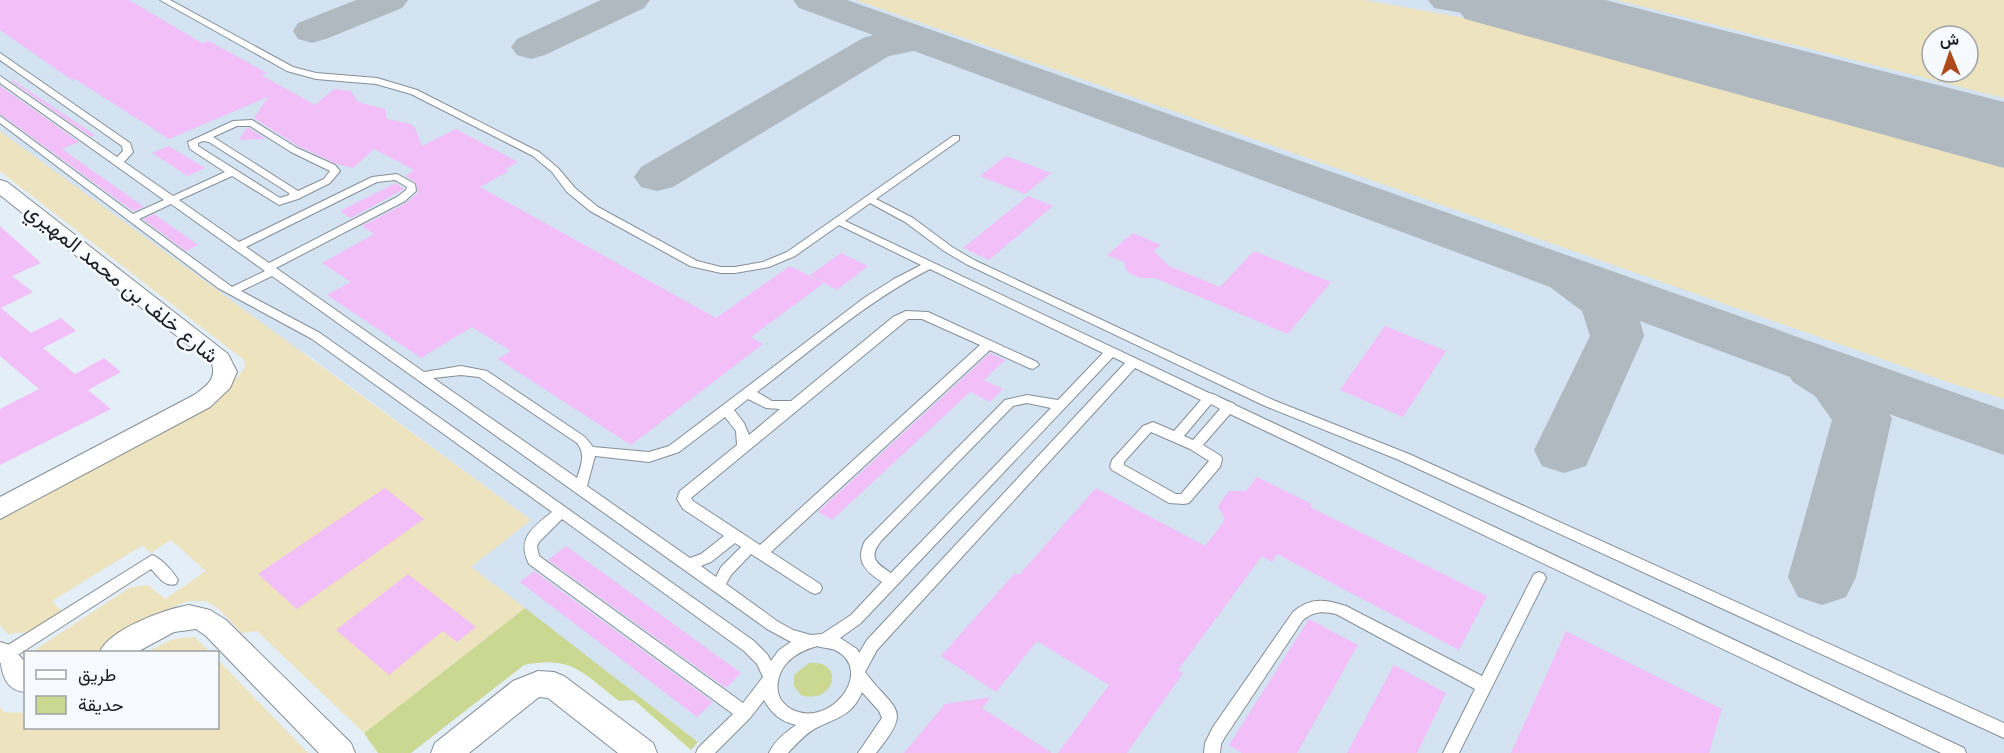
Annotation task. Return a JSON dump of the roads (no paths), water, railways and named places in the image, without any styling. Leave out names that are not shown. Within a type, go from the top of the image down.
[{"type":"street","name":"شارع خلف بن محمد المهيري","points":[[0,186],[220,359],[226,366],[227,375],[218,388],[202,401],[0,509]]},
{"type":"street","points":[[116,651],[154,627],[176,620],[200,618],[216,628],[340,753]]},
{"type":"street","points":[[1,655],[21,679],[24,679]]},
{"type":"street","points":[[446,753],[523,690],[538,684],[554,685],[642,753]]},
{"type":"lane","points":[[164,0],[290,69],[316,76],[384,82],[414,92],[536,154],[555,170],[571,190],[594,209],[694,264],[707,268],[735,270],[765,265],[791,254],[956,138]]},
{"type":"lane","points":[[0,56],[127,145],[128,152],[118,162]]},
{"type":"lane","points":[[0,79],[580,487],[780,631],[809,641]]},
{"type":"lane","points":[[0,119],[233,291],[316,336],[748,646],[762,659],[769,678],[772,698],[782,711],[798,719],[817,719]]},
{"type":"lane","points":[[236,123],[259,125],[294,150],[332,167],[335,171],[327,181],[279,202],[231,173],[193,147],[193,142],[236,123]]},
{"type":"lane","points":[[197,140],[211,139],[294,192],[294,197]]},
{"type":"lane","points":[[132,218],[231,173]]},
{"type":"lane","points":[[233,291],[401,199],[411,191],[412,186],[397,177],[375,179],[238,247]]},
{"type":"lane","points":[[869,199],[909,220],[970,262],[1269,403],[1404,457],[2004,731]]},
{"type":"lane","points":[[838,221],[1547,560],[1958,753]]},
{"type":"lane","points":[[589,450],[649,457],[667,453],[868,301],[898,281],[930,265]]},
{"type":"lane","points":[[815,588],[687,505],[684,499],[689,491],[906,315],[924,315],[1033,365]]},
{"type":"lane","points":[[718,587],[726,571],[755,549],[988,345]]},
{"type":"lane","points":[[826,640],[849,625],[1112,351]]},
{"type":"lane","points":[[777,753],[793,736],[817,719],[842,709],[857,688],[859,672],[867,652],[878,638],[1134,361]]},
{"type":"lane","points":[[423,376],[455,370],[483,374],[581,440],[589,450],[590,457],[580,487]]},
{"type":"lane","points":[[747,393],[770,405],[794,405]]},
{"type":"lane","points":[[1176,437],[1210,397]]},
{"type":"lane","points":[[891,581],[869,564],[867,549],[876,537],[1009,403],[1027,399],[1060,405]]},
{"type":"lane","points":[[1195,446],[1228,406]]},
{"type":"lane","points":[[726,410],[741,426],[744,433],[743,447]]},
{"type":"lane","points":[[1149,427],[1156,427],[1176,437],[1214,457],[1216,461],[1181,500],[1174,499],[1117,467],[1118,460],[1149,427]]},
{"type":"lane","points":[[562,512],[532,540],[529,548],[534,560],[744,713]]},
{"type":"lane","points":[[689,565],[706,558],[734,536]]},
{"type":"lane","points":[[1,655],[152,561],[171,580]]},
{"type":"lane","points":[[1451,753],[1539,578]]},
{"type":"lane","points":[[1212,753],[1213,743],[1219,732],[1298,616],[1312,606],[1321,605],[1341,610],[1485,686]]},
{"type":"lane","points":[[704,753],[744,713],[769,678],[774,665],[788,650],[809,641],[826,640],[848,649],[869,690],[886,705],[891,717],[887,729],[866,753]]}]
